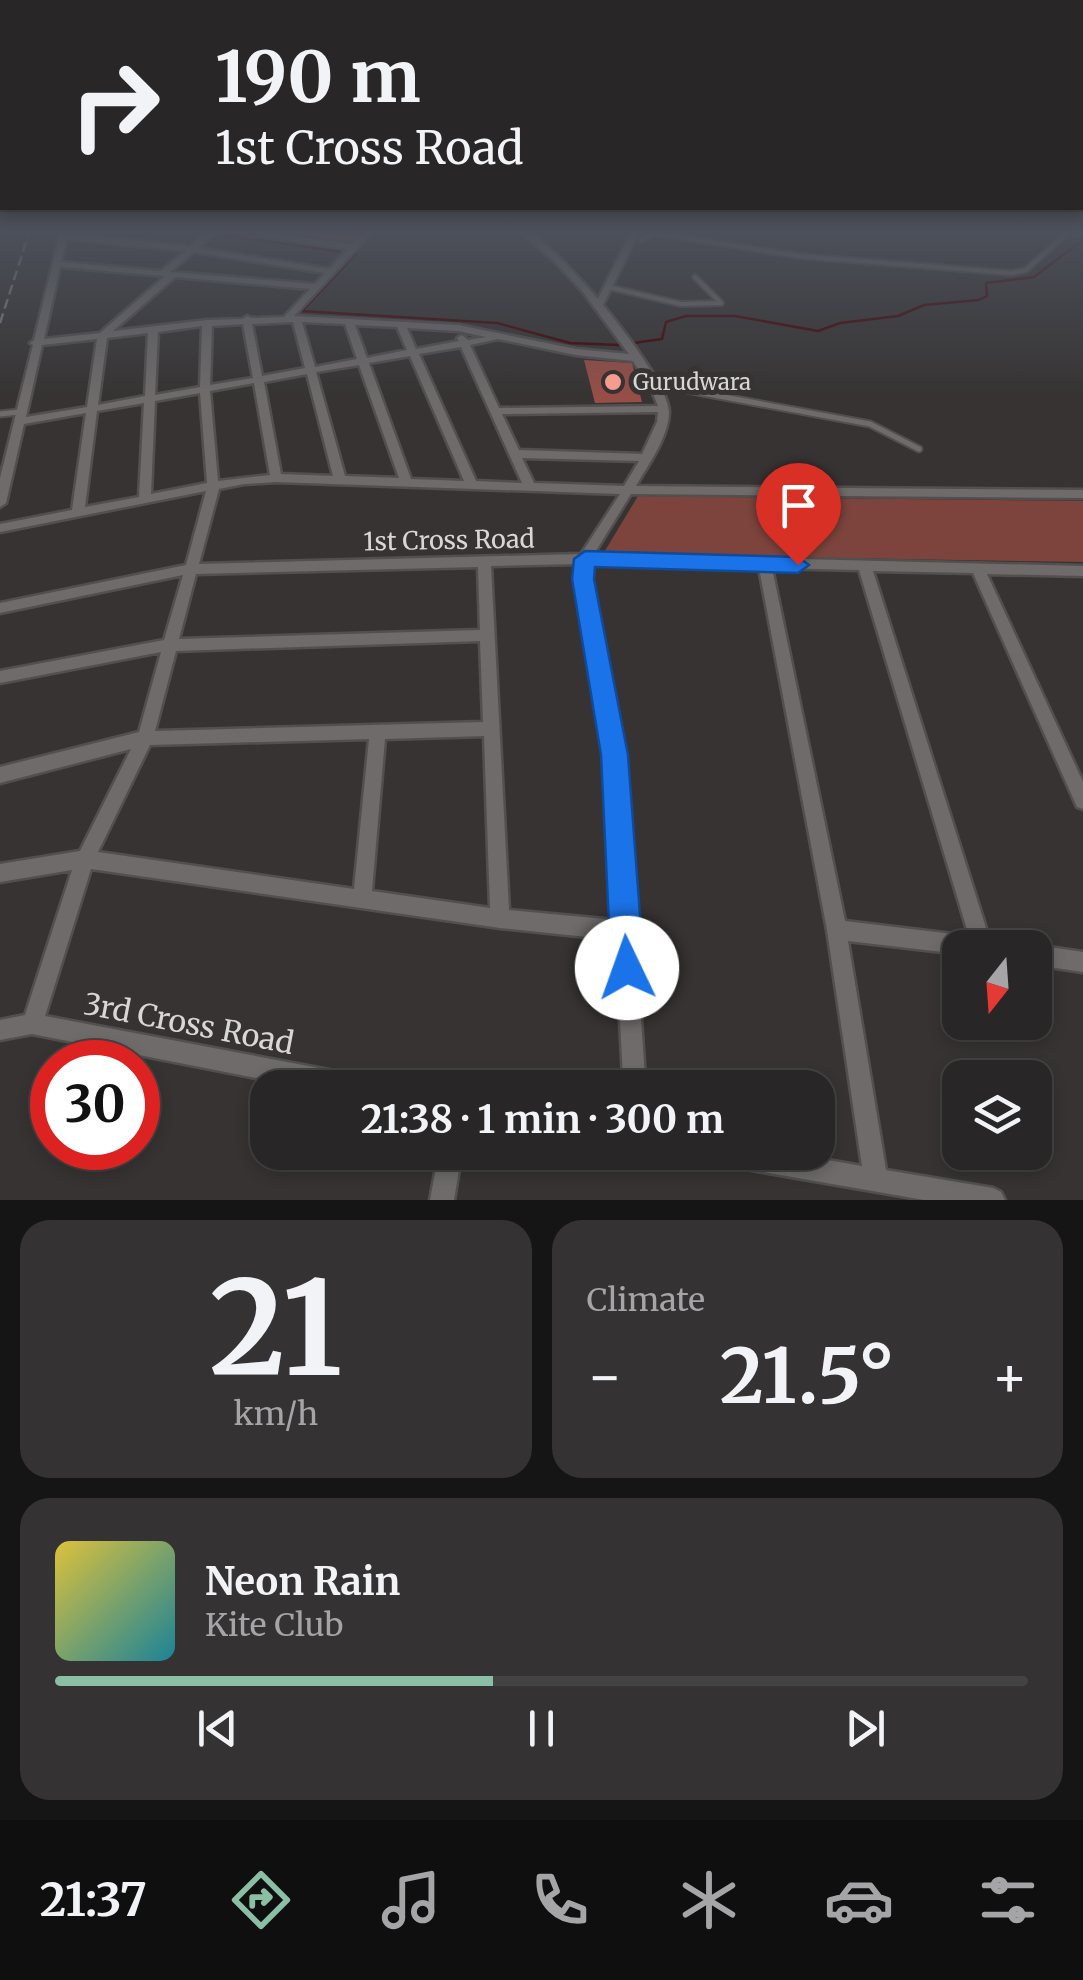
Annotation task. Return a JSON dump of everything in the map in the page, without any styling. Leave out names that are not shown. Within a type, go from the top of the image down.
[{"type":"street","points":[[0,503],[50,286]]},
{"type":"street","points":[[78,512],[102,336],[154,286]]},
{"type":"street","points":[[306,286],[317,287]]},
{"type":"street","points":[[584,286],[622,334],[664,409],[659,435],[585,559],[583,579],[615,755],[633,1070]]},
{"type":"street","points":[[291,318],[317,287]]},
{"type":"street","points":[[601,303],[608,287]]},
{"type":"street","points":[[35,343],[247,319],[291,318],[458,328],[576,352],[633,353]]},
{"type":"street","points":[[291,318],[310,370],[340,480]]},
{"type":"street","points":[[247,319],[276,478]]},
{"type":"street","points":[[348,322],[406,482]]},
{"type":"street","points":[[32,1024],[85,859],[144,738],[213,488],[205,389],[207,323]]},
{"type":"street","points":[[401,325],[472,485]]},
{"type":"street","points":[[458,328],[530,487]]},
{"type":"street","points":[[145,499],[153,330]]},
{"type":"street","points":[[18,417],[92,409],[500,336]]},
{"type":"street","points":[[496,411],[664,409]]},
{"type":"street","points":[[518,454],[645,458]]},
{"type":"street","points":[[0,528],[276,478],[626,490],[1083,494]]},
{"type":"street","name":"1st Cross Road","points":[[0,608],[188,568],[585,559],[1081,574]]},
{"type":"street","points":[[484,562],[500,919]]},
{"type":"street","points":[[765,564],[837,930],[876,1180]]},
{"type":"street","points":[[837,930],[982,948],[865,567]]},
{"type":"street","points":[[978,569],[1082,794]]},
{"type":"street","points":[[0,677],[168,645],[488,634]]},
{"type":"street","points":[[0,774],[144,738],[492,729]]},
{"type":"street","points":[[362,899],[378,732]]},
{"type":"street","points":[[0,873],[85,859],[500,919],[625,931]]},
{"type":"street","points":[[1052,957],[1083,962]]},
{"type":"street","name":"3rd Cross Road","points":[[0,1030],[32,1024],[272,1070]]},
{"type":"street","points":[[442,1200],[448,1170]]},
{"type":"street","points":[[817,1170],[993,1200]]},
{"type":"lane","points":[[608,287],[681,304],[721,303],[704,286]]},
{"type":"lane","points":[[652,384],[870,424],[919,449]]},
{"type":"lane","points":[[0,414],[18,417]]},
{"type":"shaded area","points":[[638,496],[1083,501],[1083,562],[603,554]]},
{"type":"building","name":"Gurudwara","points":[[584,360],[632,363],[642,402],[595,403]]},
{"type":"waterway","points":[[326,286],[302,311],[497,323],[570,343],[619,345],[662,339],[666,322],[686,316],[735,316],[818,331],[840,323],[898,316],[924,305],[979,300],[987,296],[986,286]]},
{"type":"railway","points":[[0,323],[12,286]]},
{"type":"place","name":"Gurudwara","points":[[613,382]]},
{"type":"route","points":[[627,968],[615,755],[583,579],[585,559],[798,565]]}]
